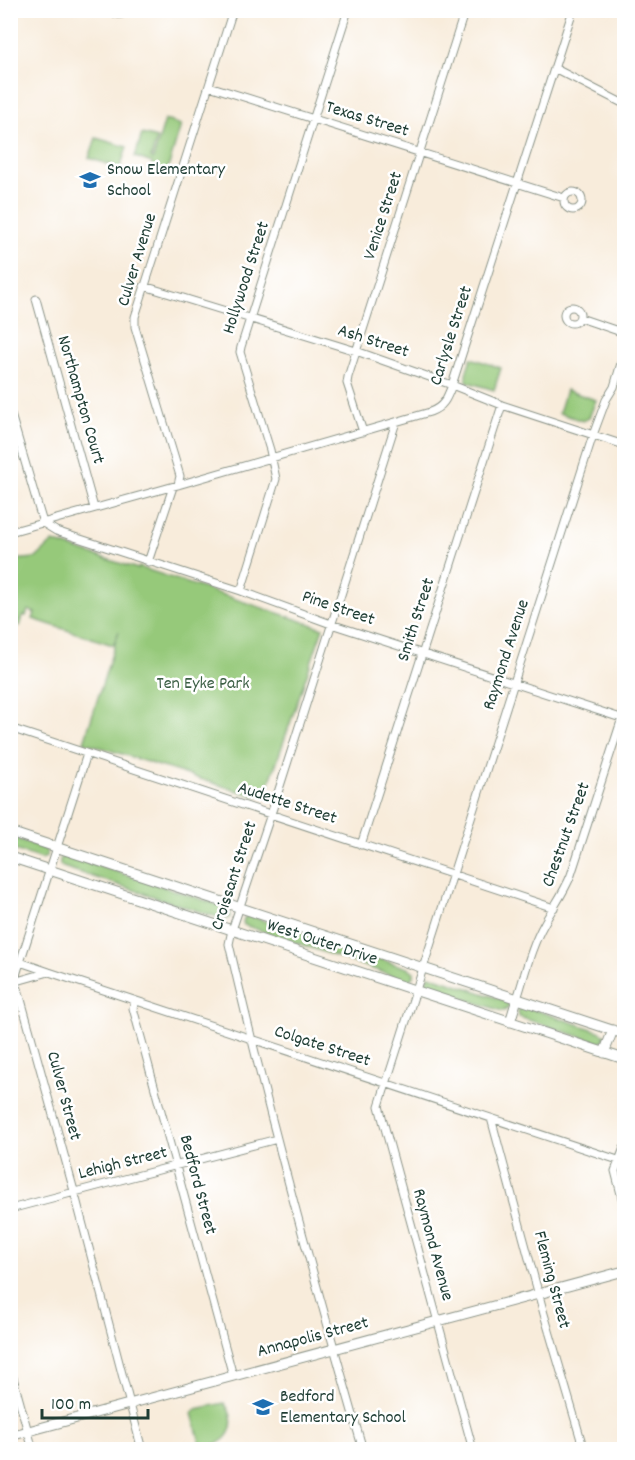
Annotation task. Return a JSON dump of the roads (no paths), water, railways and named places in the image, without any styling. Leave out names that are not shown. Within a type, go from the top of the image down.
[{"type":"main road","name":"West Outer Drive","points":[[10,832],[624,1034]]},
{"type":"main road","name":"West Outer Drive","points":[[10,857],[624,1059]]},
{"type":"main road","points":[[510,1022],[517,999]]},
{"type":"main road","points":[[604,1053],[613,1030]]},
{"type":"main road","name":"Annapolis Street","points":[[10,1436],[624,1271]]},
{"type":"street","points":[[100,10],[115,15],[132,10]]},
{"type":"street","name":"Culver Avenue","points":[[148,562],[180,476],[135,327],[135,317],[233,10]]},
{"type":"street","name":"Hollywood Street","points":[[241,591],[275,484],[275,475],[240,352],[348,10]]},
{"type":"street","name":"Venice Street","points":[[363,432],[347,383],[465,10]]},
{"type":"street","name":"Carlysle Street","points":[[10,532],[437,409],[447,399],[452,385],[573,10]]},
{"type":"street","points":[[554,68],[624,104]]},
{"type":"street","name":"Texas Street","points":[[209,86],[564,198]]},
{"type":"street","name":"Ash Street","points":[[144,286],[356,351],[502,405],[624,445]]},
{"type":"street","name":"Northampton Court","points":[[36,299],[94,508]]},
{"type":"street","points":[[580,318],[624,333]]},
{"type":"street","name":"Raymond Avenue","points":[[473,1449],[379,1109],[593,435],[606,400],[614,387],[624,353]]},
{"type":"street","name":"Smith Street","points":[[361,845],[502,405]]},
{"type":"street","points":[[10,411],[43,523]]},
{"type":"street","name":"Croissant Street","points":[[363,1449],[277,1139],[229,944],[396,422]]},
{"type":"street","name":"Pine Street","points":[[43,523],[56,531],[241,591],[331,624],[514,684],[624,716]]},
{"type":"street","name":"Chestnut Street","points":[[517,999],[535,943],[572,875],[624,716]]},
{"type":"street","name":"Audette Street","points":[[10,728],[554,908]]},
{"type":"street","name":"Culver Street","points":[[87,754],[13,982],[74,1191],[142,1449]]},
{"type":"street","name":"Colgate Street","points":[[20,962],[622,1161]]},
{"type":"street","points":[[13,982],[49,972]]},
{"type":"street","name":"Bedford Street","points":[[135,1001],[133,1008],[233,1376]]},
{"type":"street","name":"Fleming Street","points":[[491,1118],[584,1449]]},
{"type":"street","name":"Lehigh Street","points":[[10,1209],[277,1139]]},
{"type":"street","points":[[624,1148],[622,1161],[615,1171],[624,1206]]},
{"type":"street","points":[[10,1367],[33,1449]]},
{"type":"place","name":"Snow Elementary School","points":[[90,180]]},
{"type":"place","name":"Bedford Elementary School","points":[[263,1407]]},
{"type":"park label","name":"Ten Eyke Park","points":[[203,684]]}]
